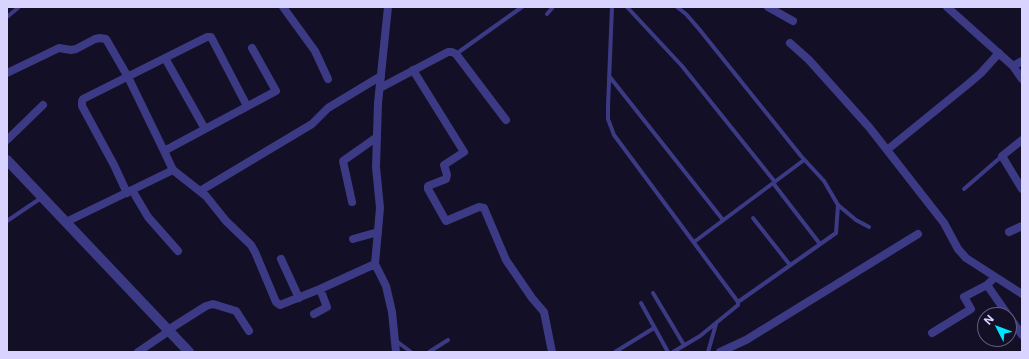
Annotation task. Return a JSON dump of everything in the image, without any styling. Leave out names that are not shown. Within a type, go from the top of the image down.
[{"type":"street","points":[[283,7],[315,51],[328,79]]},
{"type":"street","points":[[388,7],[377,136],[376,167],[380,208],[375,264],[386,286],[392,312],[396,352]]},
{"type":"street","points":[[768,7],[793,20]]},
{"type":"street","points":[[947,7],[1013,66],[1022,78]]},
{"type":"street","points":[[178,251],[148,217],[130,191],[114,165],[82,104],[83,99],[207,37],[211,37],[247,106]]},
{"type":"street","points":[[7,74],[59,48],[76,50],[100,38],[106,39],[128,77],[173,170],[209,199],[226,221],[251,245],[276,302],[280,305],[375,264]]},
{"type":"street","points":[[790,43],[821,73],[869,127],[944,223],[958,249],[966,258],[1022,294]]},
{"type":"street","points":[[164,151],[276,90],[252,48]]},
{"type":"street","points":[[380,88],[448,52],[452,52],[456,54],[506,120]]},
{"type":"street","points":[[887,150],[981,73],[999,53]]},
{"type":"street","points":[[165,58],[205,129]]},
{"type":"street","points":[[1013,66],[1022,61]]},
{"type":"street","points":[[414,70],[464,152],[444,165],[447,175],[446,179],[428,186],[428,189],[446,221],[479,207],[484,208],[506,260],[532,298],[544,312],[552,352]]},
{"type":"street","points":[[200,191],[312,124],[328,108],[381,76]]},
{"type":"street","points":[[7,140],[43,105]]},
{"type":"street","points":[[352,202],[343,161],[377,136]]},
{"type":"street","points":[[1022,140],[1002,156],[1022,188]]},
{"type":"street","points":[[7,160],[189,352]]},
{"type":"street","points":[[66,222],[173,170]]},
{"type":"street","points":[[1009,232],[1022,226]]},
{"type":"street","points":[[353,239],[378,232]]},
{"type":"street","points":[[720,352],[746,340],[918,234]]},
{"type":"street","points":[[281,259],[299,298]]},
{"type":"street","points":[[932,333],[971,309],[964,297],[987,285],[995,277]]},
{"type":"street","points":[[987,285],[1003,307]]},
{"type":"street","points":[[314,314],[327,307],[320,289]]},
{"type":"street","points":[[138,352],[206,306],[213,304],[236,310],[249,331]]},
{"type":"lane","points":[[7,17],[19,7]]},
{"type":"lane","points":[[456,54],[522,7]]},
{"type":"lane","points":[[547,14],[553,7]]},
{"type":"lane","points":[[612,7],[608,119],[614,135],[738,302]]},
{"type":"lane","points":[[627,7],[682,66],[774,182],[820,244]]},
{"type":"lane","points":[[677,7],[686,14],[699,29],[804,160],[824,181],[838,205],[856,220],[869,228]]},
{"type":"lane","points":[[609,76],[723,220]]},
{"type":"lane","points":[[964,189],[1002,156]]},
{"type":"lane","points":[[694,242],[804,160]]},
{"type":"lane","points":[[7,221],[42,197]]},
{"type":"lane","points":[[673,352],[700,336],[736,308],[738,302],[836,233],[838,205]]},
{"type":"lane","points":[[753,218],[790,265]]},
{"type":"lane","points":[[653,293],[684,346]]},
{"type":"lane","points":[[641,303],[668,352]]},
{"type":"lane","points":[[708,352],[716,323]]},
{"type":"lane","points":[[615,352],[654,328]]},
{"type":"lane","points":[[395,340],[411,352]]},
{"type":"lane","points":[[429,352],[448,340]]}]
